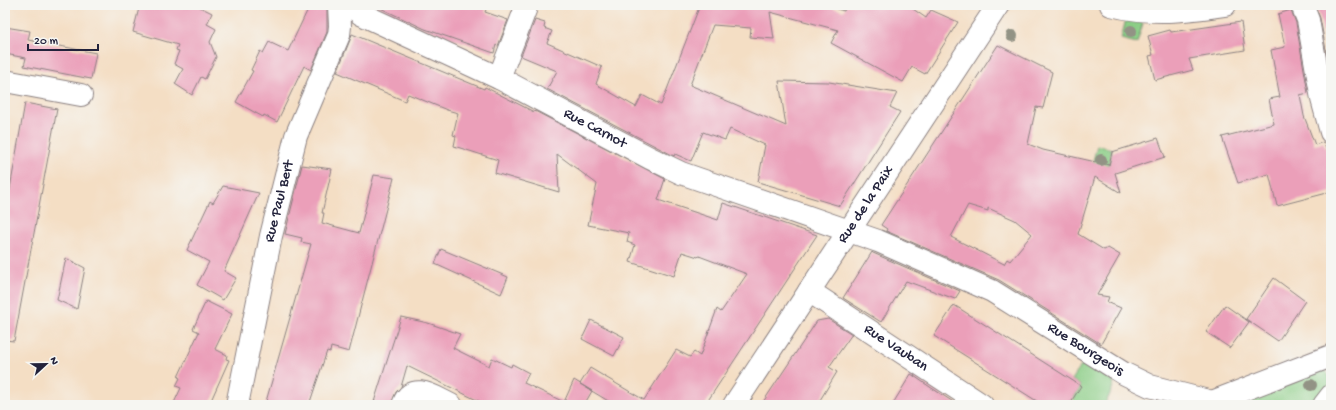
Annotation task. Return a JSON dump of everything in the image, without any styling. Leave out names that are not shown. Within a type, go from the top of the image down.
[{"type":"street","name":"Rue Paul Bert","points":[[237,405],[271,236],[296,136],[339,35],[339,5]]},
{"type":"street","name":"Rue Carnot","points":[[351,5],[361,14],[499,78],[681,173],[849,231]]},
{"type":"street","points":[[499,78],[527,5]]},
{"type":"street","name":"Rue de la Paix","points":[[734,405],[998,5]]},
{"type":"street","points":[[1111,5],[1131,10],[1165,11],[1225,5]]},
{"type":"street","points":[[1302,5],[1308,20],[1322,99],[1331,132]]},
{"type":"street","points":[[5,80],[81,95]]},
{"type":"street","name":"Rue Bourgeois","points":[[849,231],[992,291],[1123,373],[1150,386],[1215,403],[1331,356]]},
{"type":"street","name":"Rue Vauban","points":[[809,291],[982,405]]},
{"type":"street","points":[[403,405],[409,395],[415,392],[422,392],[451,405]]},
{"type":"street","points":[[1324,405],[1331,396]]},
{"type":"green space","points":[[1126,19],[1143,23],[1137,43],[1121,39]]},
{"type":"green space","points":[[1097,145],[1112,149],[1106,174],[1091,170]]},
{"type":"green space","points":[[1083,363],[1114,382],[1105,405],[1069,405],[1081,386],[1072,380]]},
{"type":"green space","points":[[1323,370],[1329,376],[1329,385],[1313,405],[1249,405],[1250,396]]},
{"type":"building","points":[[146,5],[196,5],[212,13],[207,24],[216,29],[210,42],[216,57],[205,79],[201,77],[192,95],[175,84],[183,69],[174,64],[179,51],[176,50],[178,45],[133,32],[139,8],[145,9]]},
{"type":"building","points":[[310,5],[327,5],[327,32],[311,70],[304,66],[277,122],[264,115],[263,117],[236,102],[253,71],[251,70],[260,51],[263,53],[269,42],[288,51]]},
{"type":"building","points":[[374,5],[488,5],[485,12],[508,20],[498,46],[496,45],[494,53],[425,29]]},
{"type":"building","points":[[700,5],[823,5],[844,11],[846,5],[913,5],[913,9],[926,18],[931,10],[958,22],[925,74],[912,67],[903,82],[831,43],[838,30],[770,12],[774,39],[750,37],[751,28],[713,25],[690,85],[786,126],[779,81],[829,82],[897,93],[890,107],[900,112],[840,206],[758,182],[765,145],[730,129],[725,140],[703,132],[691,161],[675,154],[674,156],[547,89],[557,71],[521,56],[535,20],[545,23],[544,28],[552,31],[547,43],[602,67],[596,84],[636,107],[642,95],[661,105]]},
{"type":"building","points":[[1315,5],[1331,5],[1331,65],[1329,66],[1320,18]]},
{"type":"building","points":[[1291,10],[1296,23],[1308,93],[1300,95],[1304,116],[1315,145],[1323,142],[1331,159],[1331,192],[1277,206],[1269,174],[1238,183],[1222,137],[1274,124],[1269,99],[1280,97],[1271,50],[1285,47],[1278,14]]},
{"type":"building","points":[[1241,22],[1245,50],[1189,59],[1193,70],[1155,80],[1149,56],[1153,55],[1148,36],[1170,30],[1171,32]]},
{"type":"building","points":[[5,27],[30,31],[28,40],[96,53],[91,79],[24,66],[26,58],[5,54]]},
{"type":"building","points":[[352,34],[484,89],[485,87],[534,112],[535,111],[665,179],[658,200],[718,220],[723,203],[817,235],[705,405],[615,405],[580,384],[590,368],[644,400],[676,350],[690,357],[694,352],[700,356],[717,309],[721,312],[747,274],[699,256],[698,257],[682,252],[674,276],[630,262],[635,245],[627,242],[629,233],[588,225],[597,184],[557,154],[559,192],[495,173],[498,160],[454,146],[456,136],[453,135],[458,113],[408,94],[405,101],[337,72]]},
{"type":"building","points":[[998,45],[1052,72],[1043,108],[1036,107],[1028,144],[1043,150],[1109,165],[1112,152],[1158,138],[1165,157],[1115,173],[1121,193],[1095,177],[1078,234],[1104,250],[1108,248],[1120,255],[1097,295],[1109,297],[1107,302],[1121,308],[1101,344],[999,280],[886,231],[887,229],[881,225]],"holes":[[[968,205],[988,211],[988,208],[1015,220],[1032,234],[1010,261],[1007,259],[1004,264],[951,237]]]},
{"type":"building","points":[[25,103],[57,109],[14,341],[5,340],[5,217]]},
{"type":"building","points":[[302,165],[332,169],[322,213],[324,213],[322,223],[359,233],[374,175],[394,178],[349,352],[331,347],[330,352],[327,351],[309,405],[265,405],[311,244],[301,242],[302,238],[285,234]]},
{"type":"building","points":[[223,186],[259,193],[224,271],[236,278],[223,300],[197,285],[209,262],[187,250],[210,201],[213,203]]},
{"type":"building","points":[[441,249],[508,277],[501,294],[435,264]]},
{"type":"building","points":[[872,252],[960,291],[955,299],[906,281],[881,322],[843,298]]},
{"type":"building","points":[[66,258],[85,268],[77,309],[57,300]]},
{"type":"building","points":[[1274,278],[1305,301],[1278,341],[1246,319]]},
{"type":"building","points":[[206,301],[232,314],[215,349],[227,355],[226,359],[229,360],[209,405],[173,405],[181,388],[176,386],[180,378],[178,377],[199,332],[193,329]]},
{"type":"building","points":[[954,305],[1081,386],[1069,405],[1043,405],[934,336]]},
{"type":"building","points":[[1225,305],[1249,322],[1230,348],[1206,332]]},
{"type":"building","points":[[401,317],[428,323],[460,334],[453,348],[489,366],[492,358],[511,367],[512,364],[529,373],[524,383],[564,402],[574,380],[592,391],[584,405],[487,405],[407,366],[401,387],[396,392],[391,405],[374,402]]},
{"type":"building","points":[[828,319],[852,334],[829,367],[837,372],[817,405],[761,405],[817,321]]},
{"type":"building","points":[[591,320],[624,337],[614,356],[582,339]]},
{"type":"building","points":[[911,374],[930,387],[958,405],[892,405]]}]
